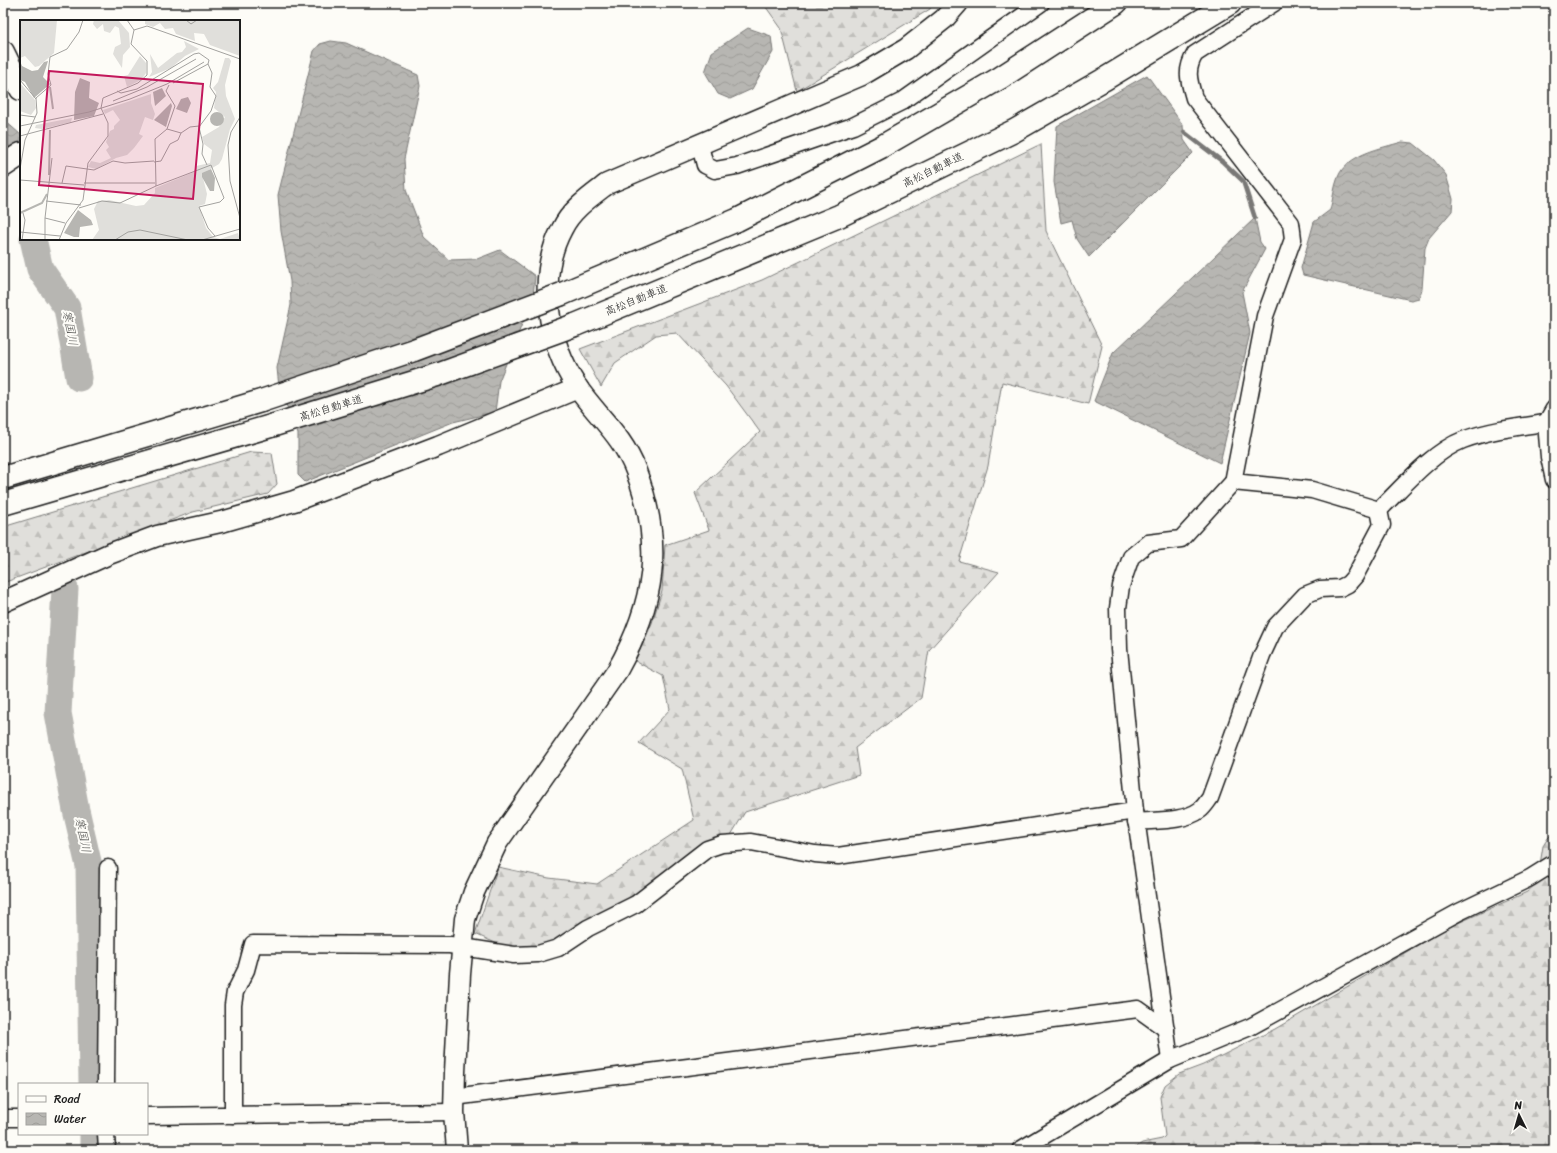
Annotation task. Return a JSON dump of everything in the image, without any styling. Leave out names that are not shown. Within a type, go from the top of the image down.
[{"type":"main road","points":[[3,478],[261,401],[414,350],[562,294],[737,220],[881,147],[1000,78],[1116,3]]},
{"type":"main road","name":"高松自動車道","points":[[4,504],[271,426],[437,375],[575,325],[839,216],[1014,130],[1110,76],[1230,3]]},
{"type":"main road","points":[[3,52],[20,87]]},
{"type":"street","points":[[457,1150],[454,1105],[465,919],[484,867],[498,843],[617,671],[633,642],[648,598],[652,574],[652,541],[644,495],[635,470],[622,442],[578,388],[563,364],[551,327],[548,293],[549,260],[562,228],[583,202],[607,184],[661,160],[700,146],[862,75],[906,49],[944,19],[958,3]]},
{"type":"street","points":[[700,146],[705,165],[714,170],[737,166],[852,126],[901,102],[1041,3]]},
{"type":"street","points":[[1170,1060],[1136,816],[1119,649],[1118,608],[1120,586],[1131,557],[1148,543],[1181,539],[1233,482],[1265,316],[1293,239],[1291,223],[1194,98],[1187,77],[1189,64],[1195,54],[1274,3]]},
{"type":"street","points":[[3,602],[109,554],[157,536],[225,521],[294,501],[438,446],[578,388]]},
{"type":"street","points":[[1554,409],[1546,424],[1549,457],[1554,480]]},
{"type":"street","points":[[1379,510],[1436,456],[1462,440],[1498,430],[1546,424]]},
{"type":"street","points":[[1233,482],[1312,490],[1379,510]]},
{"type":"street","points":[[233,1115],[233,1005],[235,992],[246,970],[253,944],[463,946],[514,956],[538,954],[558,948],[588,928],[636,904],[707,849],[722,844],[751,842],[815,854],[838,856],[1136,816],[1176,818],[1192,815],[1201,810],[1210,798],[1262,655],[1275,627],[1305,595],[1320,589],[1340,588],[1348,584],[1355,576],[1382,525],[1379,510]]},
{"type":"street","points":[[1020,1150],[1170,1060],[1250,1027],[1460,912],[1530,878],[1554,863]]},
{"type":"street","points":[[106,1083],[108,868]]},
{"type":"street","points":[[148,1116],[233,1115],[454,1105],[1138,1009],[1166,1029]]},
{"type":"street","points":[[3,1118],[18,1118]]},
{"type":"street","points":[[106,1135],[107,1150]]},
{"type":"green space","points":[[763,3],[933,3],[930,9],[797,91],[781,28]]},
{"type":"green space","points":[[1041,144],[1046,231],[1102,346],[1088,404],[1002,382],[988,466],[959,561],[999,572],[929,650],[921,698],[855,748],[859,775],[745,812],[731,835],[701,845],[634,898],[553,946],[507,948],[475,934],[498,867],[549,878],[597,884],[694,820],[682,769],[639,743],[670,709],[663,676],[635,661],[652,623],[662,591],[665,545],[709,530],[695,493],[760,432],[726,386],[677,333],[656,335],[615,363],[601,387],[580,349],[762,280]]},
{"type":"green space","points":[[251,452],[272,453],[277,484],[268,494],[193,512],[3,583],[3,527]]},
{"type":"green space","points":[[1554,832],[1554,1150],[1132,1150],[1142,1143],[1162,1139],[1165,1136],[1160,1097],[1165,1085],[1179,1074],[1203,1065],[1275,1029],[1447,928],[1527,892],[1537,883],[1543,846]]},
{"type":"water","points":[[748,28],[771,36],[773,52],[752,89],[730,99],[718,94],[705,72],[712,52]]},
{"type":"water","points":[[331,41],[346,43],[418,75],[420,86],[404,159],[406,190],[424,237],[449,260],[477,259],[500,250],[535,276],[533,297],[499,381],[495,412],[453,422],[305,482],[298,475],[298,434],[279,387],[277,368],[291,305],[290,281],[281,231],[278,195],[314,51],[320,44]]},
{"type":"water","points":[[1147,75],[1183,125],[1184,140],[1193,153],[1089,257],[1077,239],[1072,220],[1061,223],[1054,182],[1057,126]]},
{"type":"water","points":[[3,119],[20,134],[20,150],[3,162]]},
{"type":"water","points":[[1402,142],[1413,143],[1434,160],[1446,175],[1453,199],[1452,211],[1429,238],[1425,248],[1422,289],[1419,298],[1411,300],[1303,275],[1301,268],[1314,222],[1330,210],[1338,177],[1343,169],[1357,157]]},
{"type":"water","points":[[1255,218],[1260,242],[1265,249],[1242,292],[1250,333],[1220,463],[1094,401],[1113,353]]},
{"type":"waterway","points":[[1184,132],[1223,162],[1243,181],[1255,218]]},
{"type":"waterway","name":"寒国川","points":[[33,240],[40,269],[67,308],[79,378]]},
{"type":"waterway","name":"寒国川","points":[[65,589],[58,713],[76,810],[89,866],[92,1083]]},
{"type":"waterway","name":"寒国川","points":[[93,1135],[93,1150]]}]
